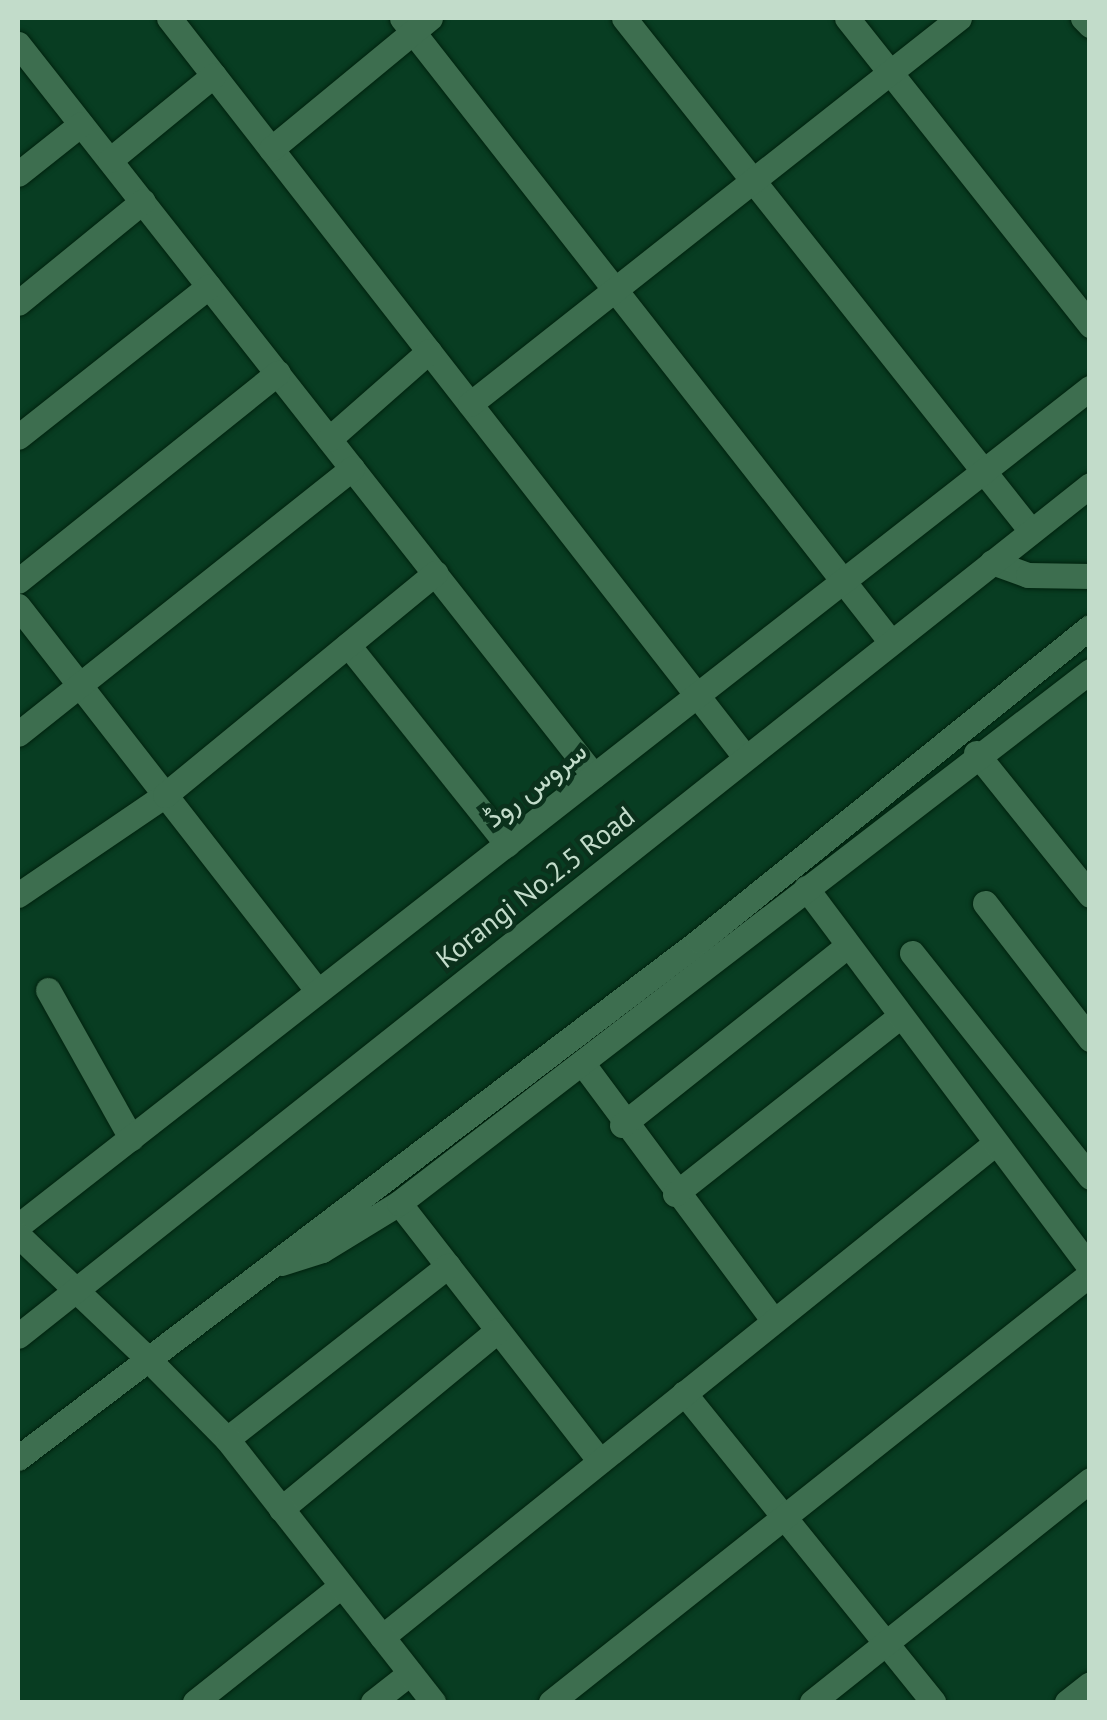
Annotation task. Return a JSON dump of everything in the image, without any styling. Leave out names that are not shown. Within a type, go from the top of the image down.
[{"type":"street","points":[[170,18],[746,758]]},
{"type":"street","points":[[624,18],[1031,531]]},
{"type":"street","points":[[848,18],[1090,325]]},
{"type":"street","points":[[470,404],[959,18]]},
{"type":"street","points":[[1083,18],[1090,26]]},
{"type":"street","points":[[271,149],[415,22],[615,289],[891,642]]},
{"type":"street","points":[[18,44],[594,776]]},
{"type":"street","points":[[110,160],[214,75]]},
{"type":"street","points":[[18,174],[81,124]]},
{"type":"street","points":[[18,303],[142,202]]},
{"type":"street","points":[[18,437],[209,286]]},
{"type":"street","points":[[330,439],[429,351]]},
{"type":"street","points":[[18,581],[278,373]]},
{"type":"street","name":"سروس روڈ","points":[[18,1226],[1090,388]]},
{"type":"street","points":[[18,734],[352,468]]},
{"type":"street","name":"Korangi No.2.5 Road","points":[[18,1336],[1090,485]]},
{"type":"street","points":[[992,562],[1028,575],[1090,576]]},
{"type":"street","points":[[18,895],[166,795],[435,574]]},
{"type":"street","points":[[18,606],[318,992]]},
{"type":"street","points":[[18,1458],[699,941],[1090,626]]},
{"type":"street","points":[[348,645],[506,844]]},
{"type":"street","points":[[267,1267],[322,1250],[399,1203],[583,1064],[976,753],[1090,671]]},
{"type":"street","points":[[976,753],[1090,895]]},
{"type":"street","points":[[551,1702],[1090,1270],[992,1145],[806,888]]},
{"type":"street","points":[[984,903],[1090,1039]]},
{"type":"street","points":[[622,1125],[848,946]]},
{"type":"street","points":[[912,953],[1090,1178]]},
{"type":"street","points":[[48,990],[130,1138]]},
{"type":"street","points":[[675,1194],[900,1016]]},
{"type":"street","points":[[583,1064],[622,1125],[774,1321]]},
{"type":"street","points":[[382,1637],[992,1145]]},
{"type":"street","points":[[399,1203],[600,1461]]},
{"type":"street","points":[[18,1235],[227,1439],[433,1702]]},
{"type":"street","points":[[227,1439],[448,1266]]},
{"type":"street","points":[[281,1509],[498,1330]]},
{"type":"street","points":[[684,1394],[933,1702]]},
{"type":"street","points":[[812,1702],[1090,1480]]},
{"type":"street","points":[[195,1702],[342,1586]]},
{"type":"street","points":[[373,1702],[410,1673]]},
{"type":"street","points":[[1066,1702],[1090,1684]]}]
